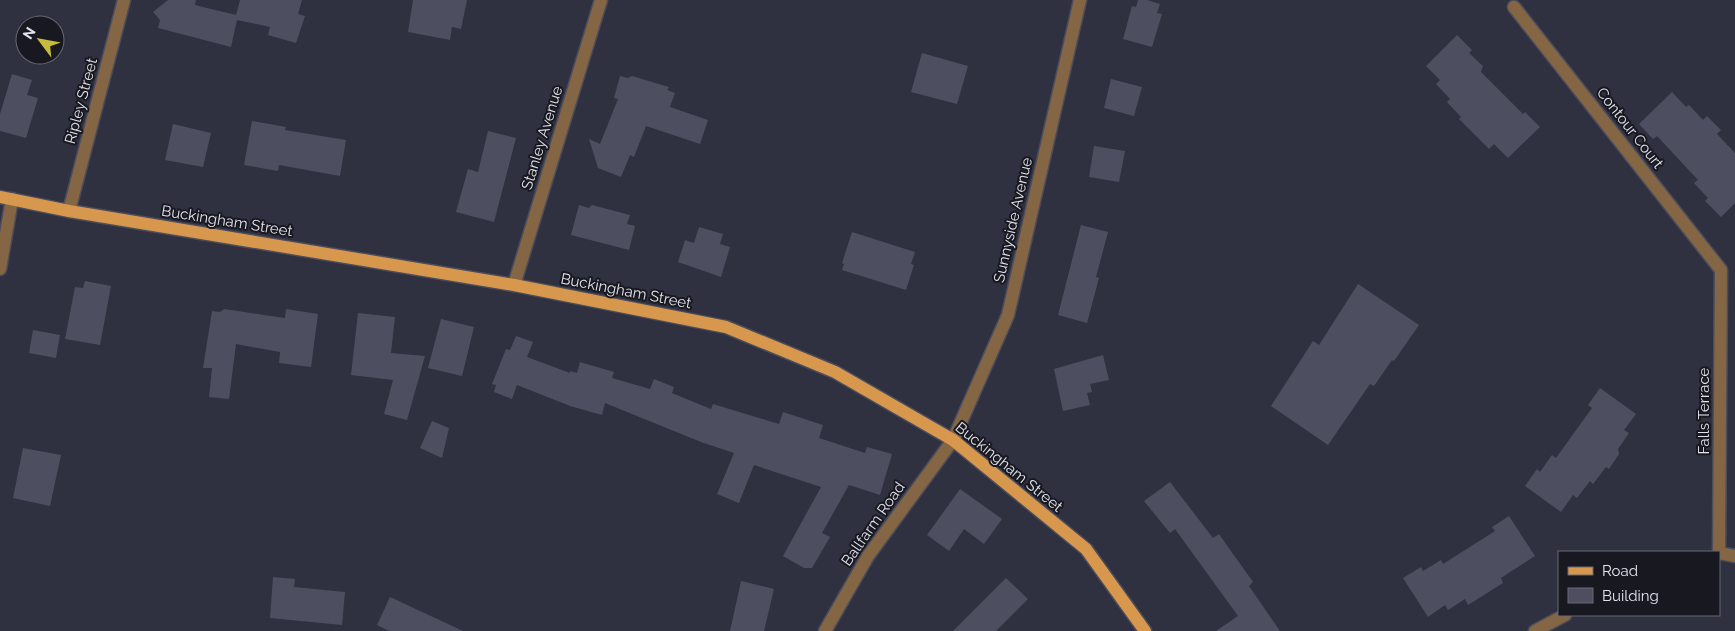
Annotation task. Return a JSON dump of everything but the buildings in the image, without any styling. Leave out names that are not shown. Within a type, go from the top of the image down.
[{"type":"main road","name":"Buckingham Street","points":[[6,198],[69,211],[514,285],[726,327],[835,372],[953,440],[1086,549],[1145,631]]},
{"type":"street","name":"Ripley Street","points":[[69,211],[124,0]]},
{"type":"street","name":"Stanley Avenue","points":[[514,285],[601,0]]},
{"type":"street","name":"Sunnyside Avenue","points":[[953,440],[1008,315],[1080,0]]},
{"type":"street","name":"Contour Court","points":[[1514,7],[1721,270]]},
{"type":"street","points":[[0,269],[6,198]]},
{"type":"street","name":"Falls Terrace","points":[[1719,551],[1721,270]]},
{"type":"street","name":"Ballfarm Road","points":[[824,631],[868,556],[953,440]]},
{"type":"street","name":"Falls Terrace","points":[[1720,553],[1735,556]]},
{"type":"street","points":[[1536,631],[1563,616]]}]
